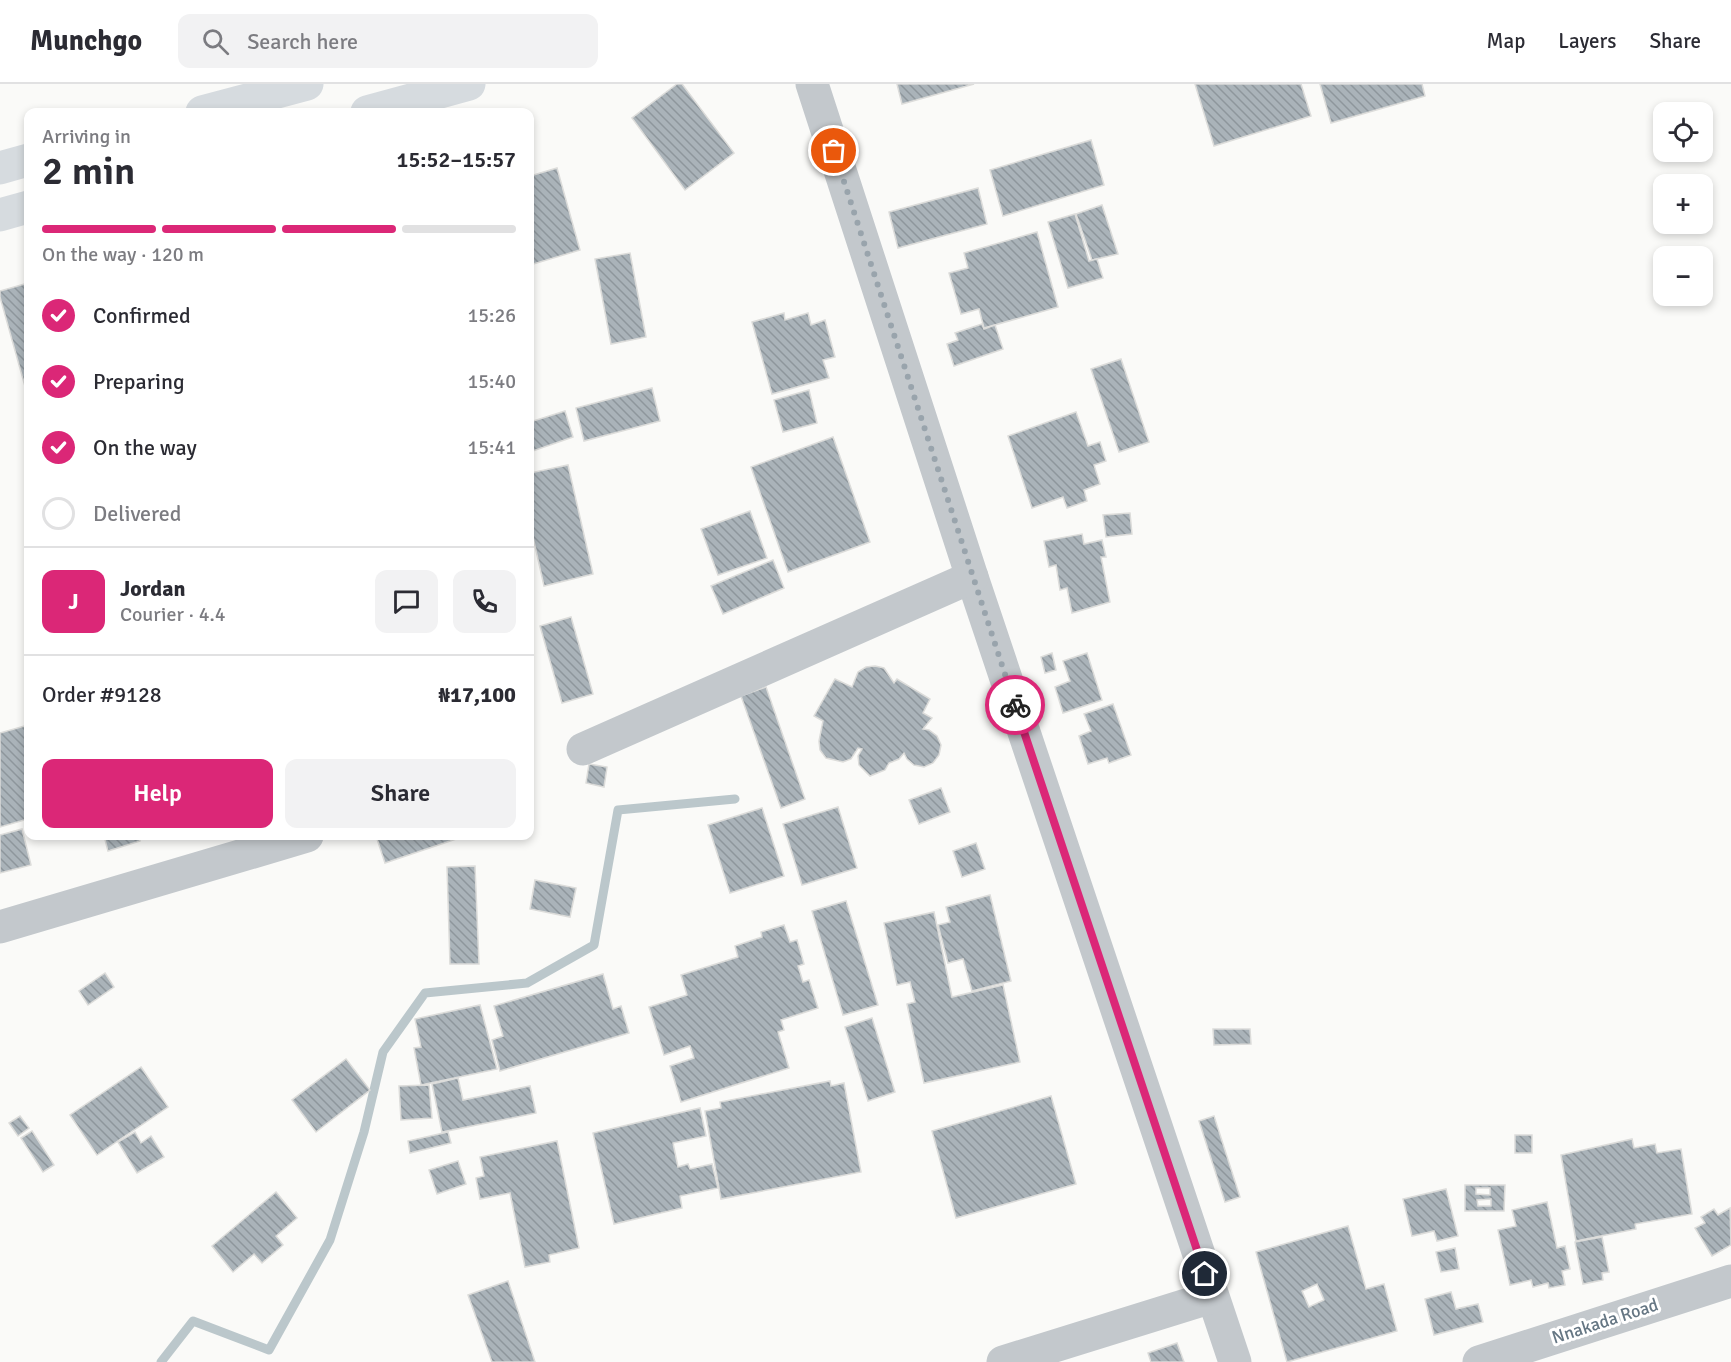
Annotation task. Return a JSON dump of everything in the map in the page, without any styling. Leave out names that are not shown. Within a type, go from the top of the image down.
[{"type":"main road","points":[[217,108],[307,84]]},
{"type":"main road","points":[[382,108],[469,84]]},
{"type":"main road","points":[[0,168],[24,161]]},
{"type":"main road","points":[[0,215],[24,208]]},
{"type":"street","points":[[812,84],[972,577],[1234,1362]]},
{"type":"street","points":[[583,749],[972,577]]},
{"type":"street","points":[[0,927],[294,840]]},
{"type":"street","name":"Nnakada Road","points":[[1479,1362],[1731,1281]]},
{"type":"street","points":[[1003,1362],[1212,1297]]},
{"type":"building","points":[[677,84],[682,84],[734,153],[685,190],[632,118]]},
{"type":"building","points":[[897,84],[974,84],[902,104]]},
{"type":"building","points":[[1195,84],[1301,84],[1311,116],[1214,146]]},
{"type":"building","points":[[1320,84],[1422,84],[1425,96],[1331,123]]},
{"type":"building","points":[[1091,140],[1104,185],[1003,216],[990,170]]},
{"type":"building","points":[[557,168],[580,250],[534,264],[534,175]]},
{"type":"building","points":[[978,188],[987,224],[898,248],[889,212]]},
{"type":"building","points":[[1102,205],[1118,254],[1092,260],[1076,214]]},
{"type":"building","points":[[1075,214],[1089,261],[1097,259],[1103,278],[1068,288],[1048,222]]},
{"type":"building","points":[[1037,232],[1058,307],[984,328],[979,309],[961,314],[949,273],[968,268],[964,253]]},
{"type":"building","points":[[630,253],[646,337],[611,344],[595,259]]},
{"type":"building","points":[[24,284],[24,383],[0,297],[0,291]]},
{"type":"building","points":[[784,313],[785,320],[808,313],[811,325],[825,320],[835,357],[823,360],[829,378],[772,394],[752,322]]},
{"type":"building","points":[[982,324],[984,329],[995,325],[1003,349],[954,366],[947,344],[958,340],[955,333]]},
{"type":"building","points":[[1121,359],[1149,442],[1119,452],[1091,369]]},
{"type":"building","points":[[652,388],[660,421],[584,441],[576,408]]},
{"type":"building","points":[[809,390],[817,423],[783,432],[774,400]]},
{"type":"building","points":[[565,411],[573,437],[534,451],[534,421]]},
{"type":"building","points":[[1076,412],[1088,446],[1100,442],[1106,461],[1094,465],[1100,484],[1084,490],[1087,501],[1067,508],[1063,497],[1032,508],[1008,436]]},
{"type":"building","points":[[833,437],[870,542],[788,572],[751,467]]},
{"type":"building","points":[[568,465],[593,574],[544,586],[534,542],[534,472]]},
{"type":"building","points":[[750,511],[767,558],[718,575],[701,529]]},
{"type":"building","points":[[1130,513],[1132,534],[1106,537],[1103,515]]},
{"type":"building","points":[[1082,534],[1084,544],[1102,540],[1106,557],[1101,557],[1110,602],[1072,613],[1067,588],[1060,590],[1056,565],[1049,567],[1044,541]]},
{"type":"building","points":[[773,560],[784,588],[723,614],[711,586]]},
{"type":"building","points":[[571,617],[593,694],[562,703],[540,626]]},
{"type":"building","points":[[1052,653],[1056,670],[1045,673],[1041,657]]},
{"type":"building","points":[[1087,653],[1102,700],[1063,713],[1055,687],[1070,681],[1063,661]]},
{"type":"building","points":[[866,667],[884,668],[894,683],[897,679],[930,699],[923,713],[932,718],[923,729],[937,736],[941,745],[939,755],[933,763],[924,767],[914,765],[904,753],[899,759],[889,763],[885,770],[870,776],[859,765],[858,756],[862,749],[858,748],[851,759],[843,762],[826,758],[820,750],[819,741],[823,721],[814,716],[835,679],[852,687],[858,672]]},
{"type":"building","points":[[766,687],[805,799],[781,808],[741,696]]},
{"type":"building","points":[[1113,704],[1131,755],[1109,763],[1107,758],[1088,764],[1079,736],[1091,731],[1084,714]]},
{"type":"building","points":[[24,726],[24,820],[0,827],[0,733]]},
{"type":"building","points":[[589,764],[607,767],[604,787],[586,783]]},
{"type":"building","points":[[941,788],[950,812],[919,824],[909,800]]},
{"type":"building","points":[[838,807],[857,868],[802,885],[783,824]]},
{"type":"building","points":[[762,808],[784,876],[730,893],[708,825]]},
{"type":"building","points":[[22,829],[31,865],[0,873],[0,835]]},
{"type":"building","points":[[105,840],[140,840],[140,841],[108,851]]},
{"type":"building","points":[[377,840],[453,840],[385,863]]},
{"type":"building","points":[[976,843],[985,869],[962,877],[953,851]]},
{"type":"building","points":[[475,866],[479,964],[450,964],[447,867]]},
{"type":"building","points":[[535,880],[576,888],[570,917],[530,909]]},
{"type":"building","points":[[990,895],[1011,981],[972,991],[963,959],[948,963],[938,925],[950,922],[946,907]]},
{"type":"building","points":[[846,901],[878,1005],[843,1015],[812,911]]},
{"type":"building","points":[[934,912],[952,997],[1003,985],[1020,1062],[924,1083],[907,1004],[915,1002],[910,982],[897,985],[884,923]]},
{"type":"building","points":[[784,925],[790,942],[797,940],[804,964],[798,966],[803,982],[809,980],[818,1008],[781,1020],[784,1030],[778,1032],[789,1068],[681,1102],[670,1066],[694,1058],[690,1046],[664,1055],[649,1007],[687,995],[681,975],[738,957],[735,946],[762,937],[761,932]]},
{"type":"building","points":[[105,973],[114,987],[88,1005],[79,991]]},
{"type":"building","points":[[603,974],[613,1009],[621,1006],[629,1033],[500,1071],[492,1040],[503,1036],[494,1006]]},
{"type":"building","points":[[480,1005],[497,1069],[421,1085],[414,1048],[421,1047],[415,1019]]},
{"type":"building","points":[[872,1018],[895,1092],[868,1101],[845,1027]]},
{"type":"building","points":[[1213,1029],[1250,1029],[1251,1044],[1214,1045]]},
{"type":"building","points":[[346,1059],[370,1090],[316,1132],[292,1100]]},
{"type":"building","points":[[141,1067],[168,1107],[97,1155],[70,1115]]},
{"type":"building","points":[[458,1078],[463,1100],[530,1086],[536,1113],[442,1132],[432,1084]]},
{"type":"building","points":[[830,1081],[831,1086],[844,1083],[861,1172],[721,1199],[705,1111],[721,1108],[720,1102]]},
{"type":"building","points":[[429,1085],[432,1118],[401,1120],[399,1086]]},
{"type":"building","points":[[1051,1096],[1076,1184],[956,1218],[932,1131]]},
{"type":"building","points":[[700,1108],[706,1136],[673,1143],[678,1167],[688,1164],[690,1169],[712,1164],[718,1188],[680,1196],[682,1208],[614,1224],[593,1133]]},
{"type":"building","points":[[20,1116],[29,1128],[18,1136],[9,1123]]},
{"type":"building","points":[[1214,1116],[1240,1197],[1225,1202],[1199,1121]]},
{"type":"building","points":[[32,1131],[54,1165],[43,1172],[21,1138]]},
{"type":"building","points":[[135,1132],[141,1143],[151,1136],[164,1157],[137,1173],[118,1142]]},
{"type":"building","points":[[448,1132],[451,1143],[410,1153],[408,1141]]},
{"type":"building","points":[[1515,1135],[1532,1135],[1532,1153],[1515,1153]]},
{"type":"building","points":[[1632,1139],[1634,1148],[1655,1144],[1657,1153],[1681,1149],[1692,1214],[1635,1224],[1636,1229],[1576,1241],[1561,1155]]},
{"type":"building","points":[[557,1141],[579,1248],[549,1255],[550,1262],[525,1267],[510,1193],[480,1199],[476,1178],[484,1176],[480,1157]]},
{"type":"building","points":[[458,1161],[466,1184],[437,1194],[429,1170]]},
{"type":"building","points":[[1465,1185],[1505,1185],[1504,1211],[1465,1211]],"holes":[[[1476,1188],[1490,1188],[1490,1195],[1476,1194]],[[1491,1199],[1491,1206],[1478,1206],[1477,1200]]]},
{"type":"building","points":[[1446,1189],[1458,1236],[1437,1241],[1434,1231],[1412,1236],[1403,1199]]},
{"type":"building","points":[[276,1192],[297,1218],[276,1236],[283,1245],[262,1263],[254,1254],[233,1272],[212,1246]]},
{"type":"building","points":[[1547,1202],[1557,1248],[1565,1246],[1570,1269],[1562,1271],[1565,1285],[1549,1288],[1548,1283],[1533,1287],[1531,1280],[1510,1285],[1498,1230],[1516,1226],[1512,1210]]},
{"type":"building","points":[[1730,1208],[1731,1245],[1712,1256],[1695,1228],[1705,1223],[1701,1217],[1714,1209],[1718,1215]]},
{"type":"building","points":[[1348,1226],[1366,1289],[1384,1284],[1397,1331],[1287,1362],[1256,1252]],"holes":[[[1317,1284],[1324,1300],[1309,1307],[1302,1291]]]},
{"type":"building","points":[[1602,1237],[1609,1272],[1602,1273],[1603,1280],[1583,1284],[1575,1242]]},
{"type":"building","points":[[1455,1248],[1459,1269],[1441,1272],[1436,1252]]},
{"type":"building","points":[[508,1281],[535,1362],[492,1362],[468,1295]]},
{"type":"building","points":[[1451,1292],[1456,1309],[1478,1304],[1483,1322],[1434,1335],[1425,1299]]},
{"type":"building","points":[[1177,1343],[1184,1362],[1151,1362],[1148,1353]]},
{"type":"waterway","points":[[161,1362],[193,1321],[269,1350],[330,1240],[364,1132],[383,1052],[425,993],[527,983],[594,945],[618,810],[735,799]]},
{"type":"way so far","points":[[834,151],[1015,705]]},
{"type":"route","points":[[1015,705],[1205,1274]]}]
